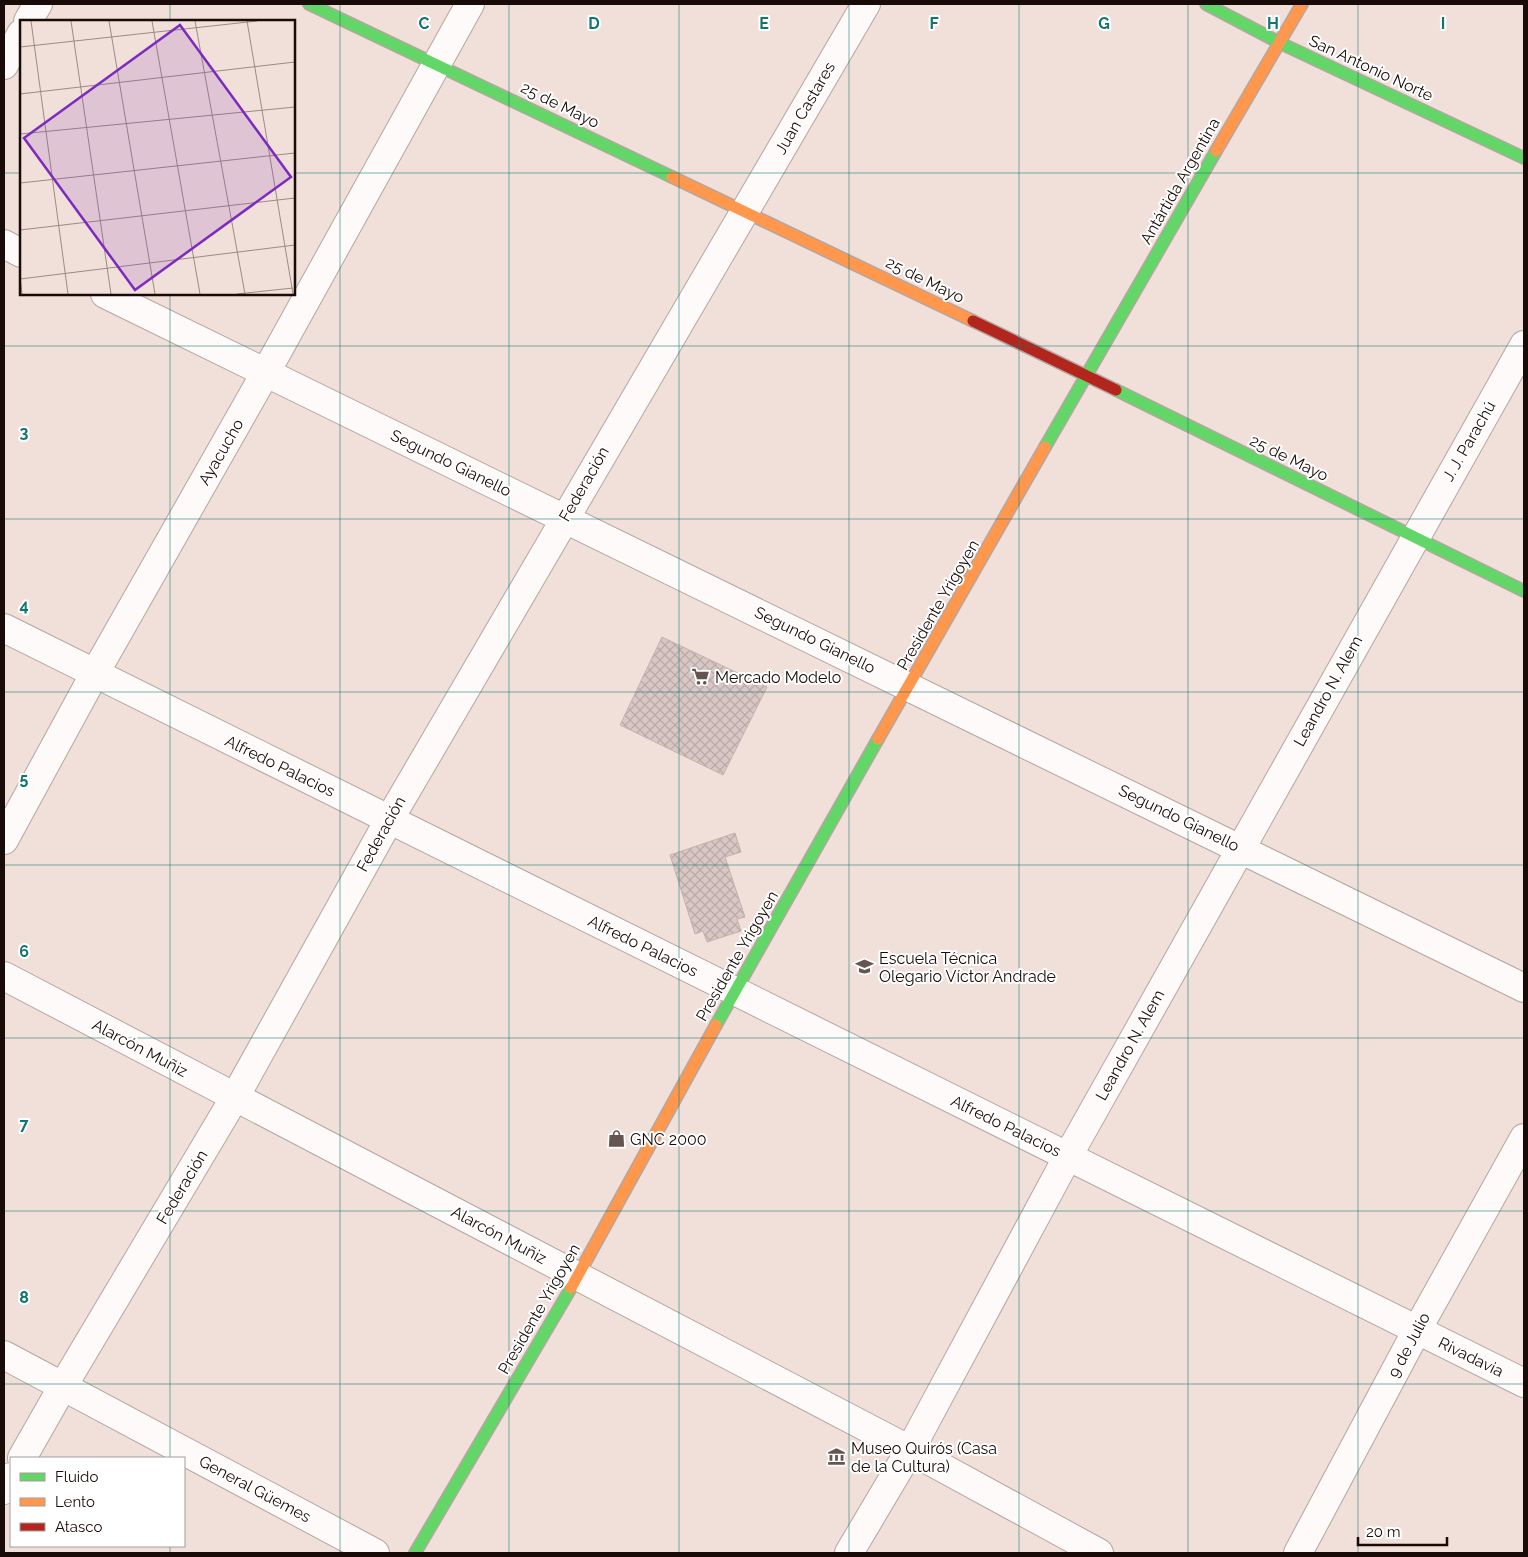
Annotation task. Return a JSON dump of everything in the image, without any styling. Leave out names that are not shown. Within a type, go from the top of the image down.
[{"type":"street","points":[[29,20],[38,4]]},
{"type":"street","name":"25 de Mayo","points":[[309,4],[1086,375],[1524,591]]},
{"type":"street","name":"Ayacucho","points":[[4,840],[94,674],[266,372],[470,4]]},
{"type":"street","name":"Juan Castares","points":[[744,212],[866,4]]},
{"type":"street","name":"San Antonio Norte","points":[[1206,4],[1280,42],[1524,158]]},
{"type":"street","name":"Antártida Argentina","points":[[1086,375],[1302,4]]},
{"type":"street","points":[[4,65],[20,36]]},
{"type":"street","name":"Federación","points":[[23,1457],[235,1097],[389,820],[744,212]]},
{"type":"street","points":[[4,244],[20,252]]},
{"type":"street","name":"Segundo Gianello","points":[[107,295],[1524,988]]},
{"type":"street","name":"J. J. Parachú","points":[[1414,538],[1524,344]]},
{"type":"street","name":"Presidente Yrigoyen","points":[[415,1553],[578,1276],[735,991],[910,687],[1086,375]]},
{"type":"street","name":"Leandro N. Alem","points":[[849,1553],[910,1450],[1068,1156],[1414,538]]},
{"type":"street","name":"Alfredo Palacios","points":[[4,628],[1417,1330]]},
{"type":"street","name":"Alarcón Muñiz","points":[[4,976],[910,1450],[1099,1553]]},
{"type":"street","name":"9 de Julio","points":[[1298,1553],[1417,1330],[1524,1138]]},
{"type":"street","name":"Rivadavia","points":[[1417,1330],[1524,1383]]},
{"type":"street","name":"General Güemes","points":[[4,1355],[375,1553]]},
{"type":"street","points":[[4,1490],[10,1478]]},
{"type":"building","points":[[662,637],[767,687],[723,775],[620,725]]},
{"type":"building","points":[[735,833],[741,852],[725,857],[745,917],[737,919],[741,931],[707,942],[703,931],[695,934],[670,855]]},
{"type":"traffic: fast","points":[[309,4],[672,177]]},
{"type":"traffic: fast","points":[[1206,4],[1280,43],[1524,158]]},
{"type":"traffic: fast","points":[[1045,447],[1216,151]]},
{"type":"traffic: fast","points":[[1116,390],[1524,591]]},
{"type":"traffic: fast","points":[[716,1025],[878,739]]},
{"type":"traffic: fast","points":[[415,1553],[571,1288]]},
{"type":"traffic: slow","points":[[1216,151],[1302,4]]},
{"type":"traffic: slow","points":[[672,177],[973,321]]},
{"type":"traffic: slow","points":[[878,739],[1045,447]]},
{"type":"traffic: slow","points":[[571,1288],[716,1025]]},
{"type":"traffic: jam","points":[[973,321],[1116,390]]},
{"type":"place","name":"Mercado Modelo","points":[[701,677]]},
{"type":"place","name":"Escuela Técnica Olegario Víctor Andrade","points":[[865,967]]},
{"type":"place","name":"GNC 2000","points":[[616,1139]]},
{"type":"place","name":"Museo Quirós (Casa de la Cultura)","points":[[837,1457]]}]
